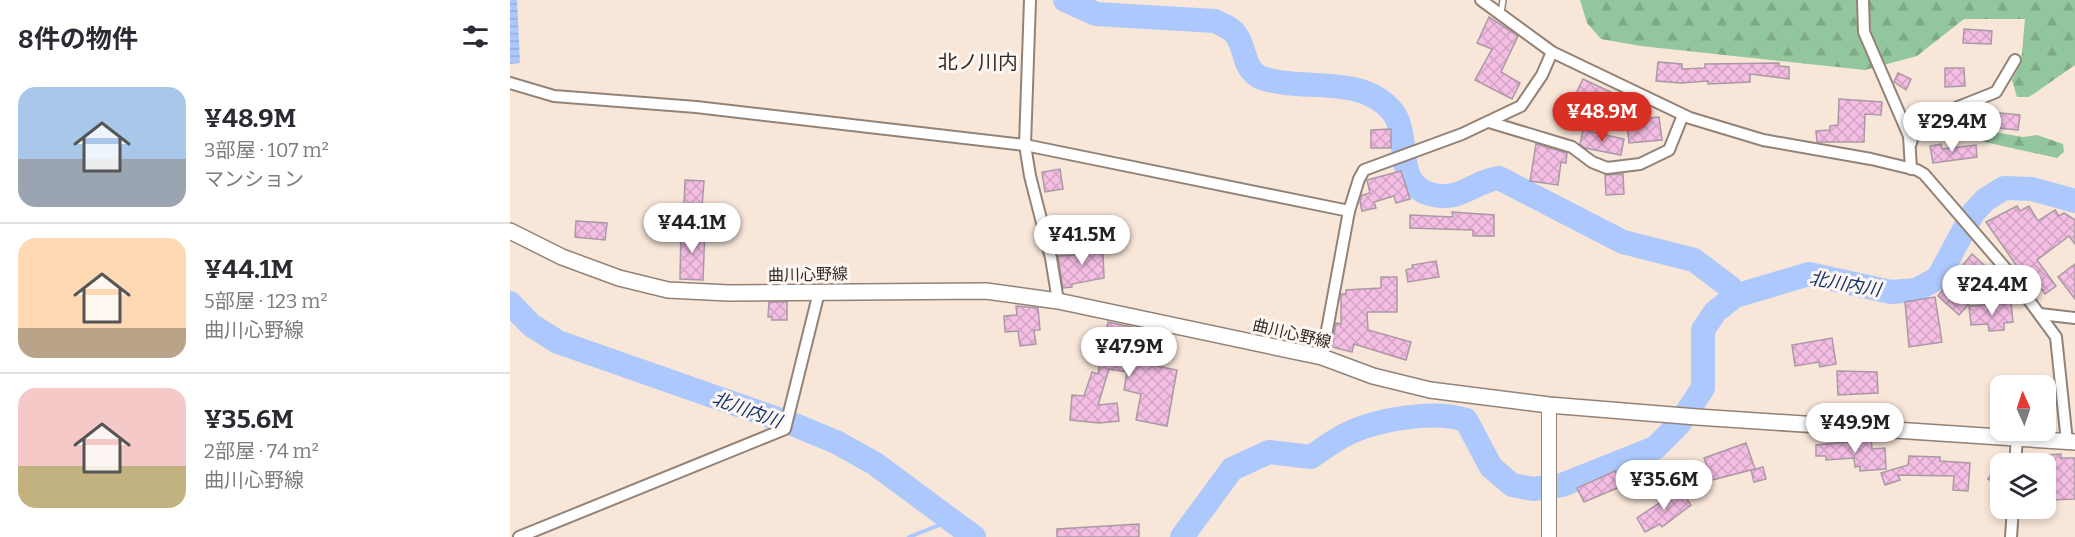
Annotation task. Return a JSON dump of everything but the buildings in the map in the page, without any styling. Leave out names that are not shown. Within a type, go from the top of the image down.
[{"type":"main road","name":"曲川心野線","points":[[510,231],[562,257],[619,278],[668,290],[729,293],[987,291],[1058,301],[1322,357],[1373,376],[1430,390],[1549,405],[1990,436]]},
{"type":"main road","name":"曲川心野線","points":[[2056,441],[2071,442]]},
{"type":"street","points":[[1030,0],[1025,145],[1030,176],[1051,258],[1058,301]]},
{"type":"street","points":[[1480,0],[1552,52],[1683,115],[1763,140],[1911,169],[1924,174],[2006,269],[2056,337],[2071,442]]},
{"type":"street","points":[[1863,0],[1864,32],[1899,107],[1910,146],[1911,169]]},
{"type":"street","points":[[1322,357],[1349,211],[1364,170],[1489,122],[1521,106],[1542,75],[1552,52]]},
{"type":"street","points":[[1910,146],[1915,127],[1921,122],[1996,92],[2014,60]]},
{"type":"street","points":[[510,83],[554,96],[696,107],[1025,145],[1349,211]]},
{"type":"street","points":[[1489,122],[1572,147],[1592,162],[1607,168],[1640,164],[1670,150],[1683,115]]},
{"type":"street","points":[[519,537],[785,429],[819,292]]},
{"type":"street","points":[[2040,314],[2075,318]]},
{"type":"street","points":[[1549,405],[1549,537]]},
{"type":"street","points":[[2011,537],[2012,519]]},
{"type":"lane","points":[[1501,13],[1503,0]]},
{"type":"green space","points":[[1580,0],[2075,0],[2075,65],[2029,97],[2017,97],[2012,80],[2021,63],[2025,19],[1964,19],[1917,56],[1865,70],[1641,46],[1601,39],[1587,23]]},
{"type":"green space","points":[[1972,98],[1976,125],[1994,132],[2023,137],[2037,135],[2063,144],[2064,152],[2057,158],[1967,138],[1926,141],[1917,139],[1917,130],[1945,122],[1956,100]]},
{"type":"water","points":[[510,0],[517,0],[520,63],[510,64]]},
{"type":"waterway","points":[[1065,0],[1096,14],[1215,21],[1235,33],[1249,66],[1256,75],[1262,78],[1295,84],[1348,88],[1364,92],[1379,100],[1392,111],[1398,121],[1407,169],[1411,180],[1418,188],[1430,194],[1450,196],[1499,178],[1623,242],[1694,260],[1731,288],[1735,296]]},
{"type":"waterway","name":"北川内川","points":[[1182,537],[1232,469],[1269,452],[1311,457],[1339,438],[1356,430],[1403,418],[1437,416],[1466,420],[1491,467],[1512,485],[1533,489],[1562,485],[1655,448],[1679,424],[1703,388],[1703,330],[1715,312],[1735,296],[1809,274],[1891,292],[1916,290],[1938,278],[1973,213],[1985,200],[2004,188],[2032,189],[2075,201]]},
{"type":"waterway","name":"北川内川","points":[[510,303],[531,325],[558,342],[795,425],[836,442],[874,463],[974,537]]},
{"type":"waterway","points":[[909,537],[952,520]]},
{"type":"district","name":"北ノ川内","points":[[978,62]]}]
